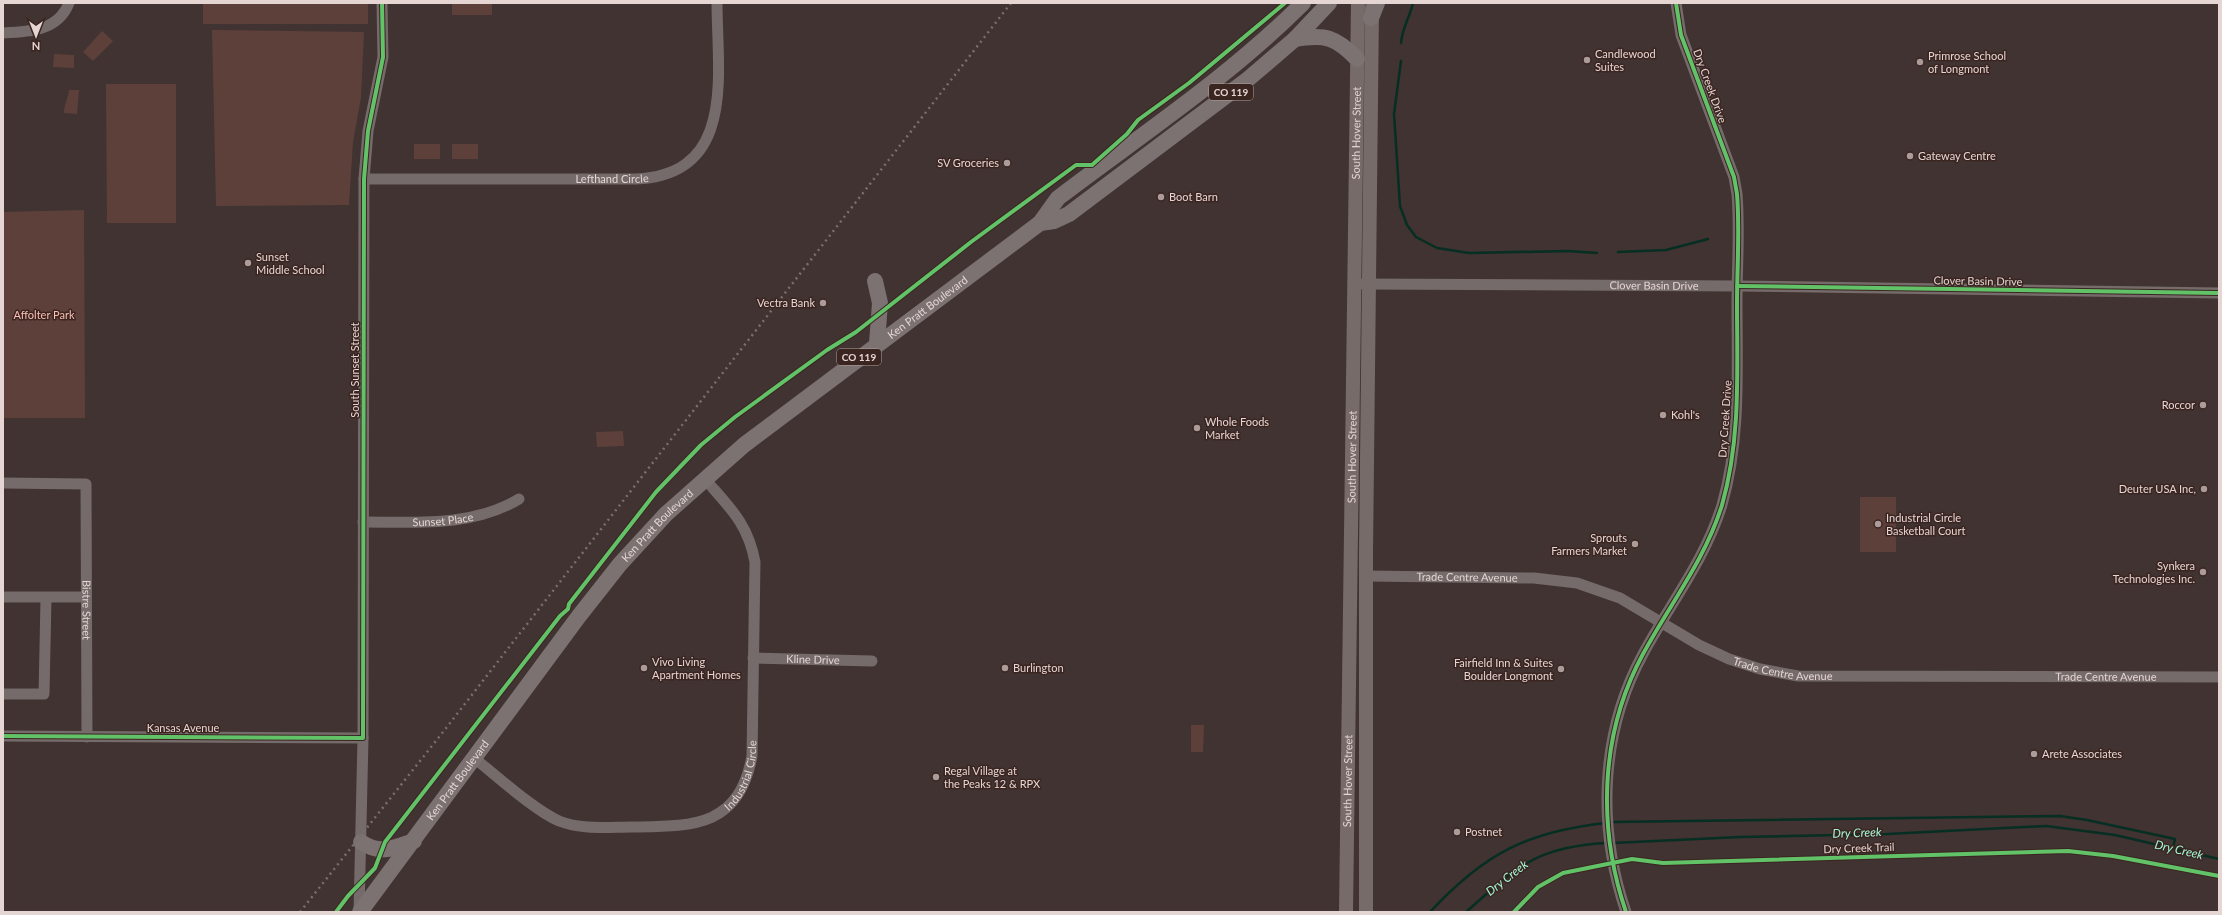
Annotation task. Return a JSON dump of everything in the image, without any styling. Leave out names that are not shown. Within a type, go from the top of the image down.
[{"type":"highway","name":"Ken Pratt Boulevard","points":[[359,912],[414,841],[474,758],[620,564],[652,528],[704,478],[744,445],[1040,223],[1058,198],[1223,74],[1261,43],[1303,3]]},
{"type":"highway","name":"Ken Pratt Boulevard","points":[[1040,223],[1054,221],[1069,214],[1247,80],[1295,39],[1329,3]]},
{"type":"highway","points":[[1371,10],[1377,3]]},
{"type":"highway","points":[[1295,39],[1320,36],[1334,39],[1341,43],[1357,59]]},
{"type":"highway","points":[[875,281],[880,303],[878,343]]},
{"type":"highway","points":[[361,842],[370,848],[381,851],[414,841]]},
{"type":"main road","name":"South Hover Street","points":[[1346,912],[1358,3]]},
{"type":"main road","name":"South Hover Street","points":[[1366,912],[1366,576],[1371,10]]},
{"type":"main road","points":[[1350,576],[1366,576]]},
{"type":"street","points":[[3,33],[32,32],[46,28],[58,19],[69,3]]},
{"type":"street","name":"South Sunset Street","points":[[361,822],[363,738],[364,179],[368,131],[383,57],[382,3]]},
{"type":"street","name":"Lefthand Circle","points":[[364,179],[652,178],[678,168],[699,151],[713,127],[716,114],[717,88],[717,3]]},
{"type":"street","name":"Dry Creek Drive","points":[[1626,912],[1608,837],[1607,773],[1618,711],[1632,676],[1702,555],[1715,526],[1727,486],[1735,435],[1738,215],[1736,186],[1681,35],[1676,3]]},
{"type":"street","name":"Clover Basin Drive","points":[[1354,284],[1737,286],[2219,293]]},
{"type":"street","name":"Industrial Circle","points":[[474,758],[546,814],[573,825],[593,827],[686,826],[704,821],[716,815],[730,804],[741,790],[749,773],[752,756],[755,562],[751,544],[744,526],[704,478]]},
{"type":"street","name":"Bistre Street","points":[[3,483],[86,484],[87,736]]},
{"type":"street","name":"Sunset Place","points":[[363,522],[434,523],[470,518],[493,512],[519,499]]},
{"type":"street","name":"Trade Centre Avenue","points":[[1366,576],[1558,580],[1586,585],[1612,594],[1699,645],[1729,659],[1760,669],[1798,676],[2219,678]]},
{"type":"street","points":[[3,597],[86,597]]},
{"type":"street","points":[[3,694],[44,694],[46,598]]},
{"type":"street","name":"Kline Drive","points":[[753,658],[872,661]]},
{"type":"street","name":"Kansas Avenue","points":[[3,736],[363,738]]},
{"type":"street","name":"South Sunset Street","points":[[359,912],[362,775]]},
{"type":"green space","points":[[203,3],[368,3],[368,24],[203,24]]},
{"type":"green space","points":[[452,3],[492,3],[492,15],[452,15]]},
{"type":"green space","points":[[212,30],[364,32],[361,98],[353,142],[349,205],[216,206]]},
{"type":"green space","points":[[102,31],[113,41],[93,61],[83,52]]},
{"type":"green space","points":[[54,54],[74,55],[74,68],[53,67]]},
{"type":"green space","points":[[106,84],[176,84],[176,223],[107,223]]},
{"type":"green space","points":[[69,90],[79,90],[77,114],[64,113]]},
{"type":"green space","points":[[414,144],[440,144],[440,159],[414,159]]},
{"type":"green space","points":[[452,144],[478,144],[478,159],[452,159]]},
{"type":"green space","name":"Affolter Park","points":[[84,210],[85,418],[3,418],[3,212]]},
{"type":"green space","points":[[623,431],[624,446],[597,447],[596,432]]},
{"type":"green space","name":"Industrial Circle Basketball Court","points":[[1860,497],[1896,497],[1896,552],[1860,552]]},
{"type":"green space","points":[[1191,725],[1204,725],[1203,752],[1191,752]]},
{"type":"waterway","points":[[1401,43],[1403,32],[1413,3]]},
{"type":"waterway","points":[[1401,61],[1394,114],[1400,206],[1407,225],[1416,237],[1437,248],[1469,253],[1568,251],[1597,253]]},
{"type":"waterway","points":[[1618,252],[1666,250],[1708,239]]},
{"type":"waterway","points":[[1612,822],[2060,816],[2087,820],[2175,839],[2173,848]]},
{"type":"waterway","points":[[1430,912],[1469,875],[1508,849],[1529,840],[1552,833],[1577,827],[1605,823]]},
{"type":"waterway","name":"Dry Creek","points":[[1613,843],[1740,837],[1887,834],[2046,826],[2115,835],[2219,859]]},
{"type":"waterway","name":"Dry Creek","points":[[1466,912],[1499,883],[1528,862],[1561,849],[1606,843]]},
{"type":"railway","points":[[300,912],[443,732],[1011,3]]},
{"type":"cycle path","points":[[3,736],[363,738],[364,179],[368,131],[383,57],[382,3]]},
{"type":"cycle path","points":[[336,912],[348,896],[375,868],[385,842],[560,616],[568,609],[569,604],[656,492],[701,445],[735,417],[827,350],[856,332],[971,242],[1076,165],[1092,165],[1127,134],[1138,120],[1189,83],[1285,3]]},
{"type":"cycle path","points":[[1626,912],[1610,847],[1607,814],[1611,748],[1618,716],[1629,684],[1643,654],[1697,563],[1715,525],[1728,480],[1737,405],[1737,194],[1734,177],[1681,35],[1676,3]]},
{"type":"cycle path","points":[[1737,286],[2219,293]]},
{"type":"cycle path","name":"Dry Creek Trail","points":[[1514,912],[1538,887],[1563,873],[1632,859],[1663,863],[2068,851],[2113,856],[2219,876]]},
{"type":"place","name":"Candlewood Suites","points":[[1587,60]]},
{"type":"place","name":"Primrose School of Longmont","points":[[1920,62]]},
{"type":"place","name":"Gateway Centre","points":[[1910,156]]},
{"type":"place","name":"SV Groceries","points":[[1007,163]]},
{"type":"place","name":"Boot Barn","points":[[1161,197]]},
{"type":"place","name":"Sunset Middle School","points":[[248,263]]},
{"type":"place","name":"Vectra Bank","points":[[823,303]]},
{"type":"place","name":"Roccor","points":[[2203,405]]},
{"type":"place","name":"Kohl's","points":[[1663,415]]},
{"type":"place","name":"Whole Foods Market","points":[[1197,428]]},
{"type":"place","name":"Deuter USA Inc,","points":[[2204,489]]},
{"type":"place","name":"Industrial Circle Basketball Court","points":[[1878,524]]},
{"type":"place","name":"Sprouts Farmers Market","points":[[1635,544]]},
{"type":"place","name":"Synkera Technologies Inc.","points":[[2203,572]]},
{"type":"place","name":"Vivo Living Apartment Homes","points":[[644,668]]},
{"type":"place","name":"Burlington","points":[[1005,668]]},
{"type":"place","name":"Fairfield Inn & Suites Boulder Longmont","points":[[1561,669]]},
{"type":"place","name":"Arete Associates","points":[[2034,754]]},
{"type":"place","name":"Regal Village at the Peaks 12 & RPX","points":[[936,777]]},
{"type":"place","name":"Postnet","points":[[1457,832]]}]
